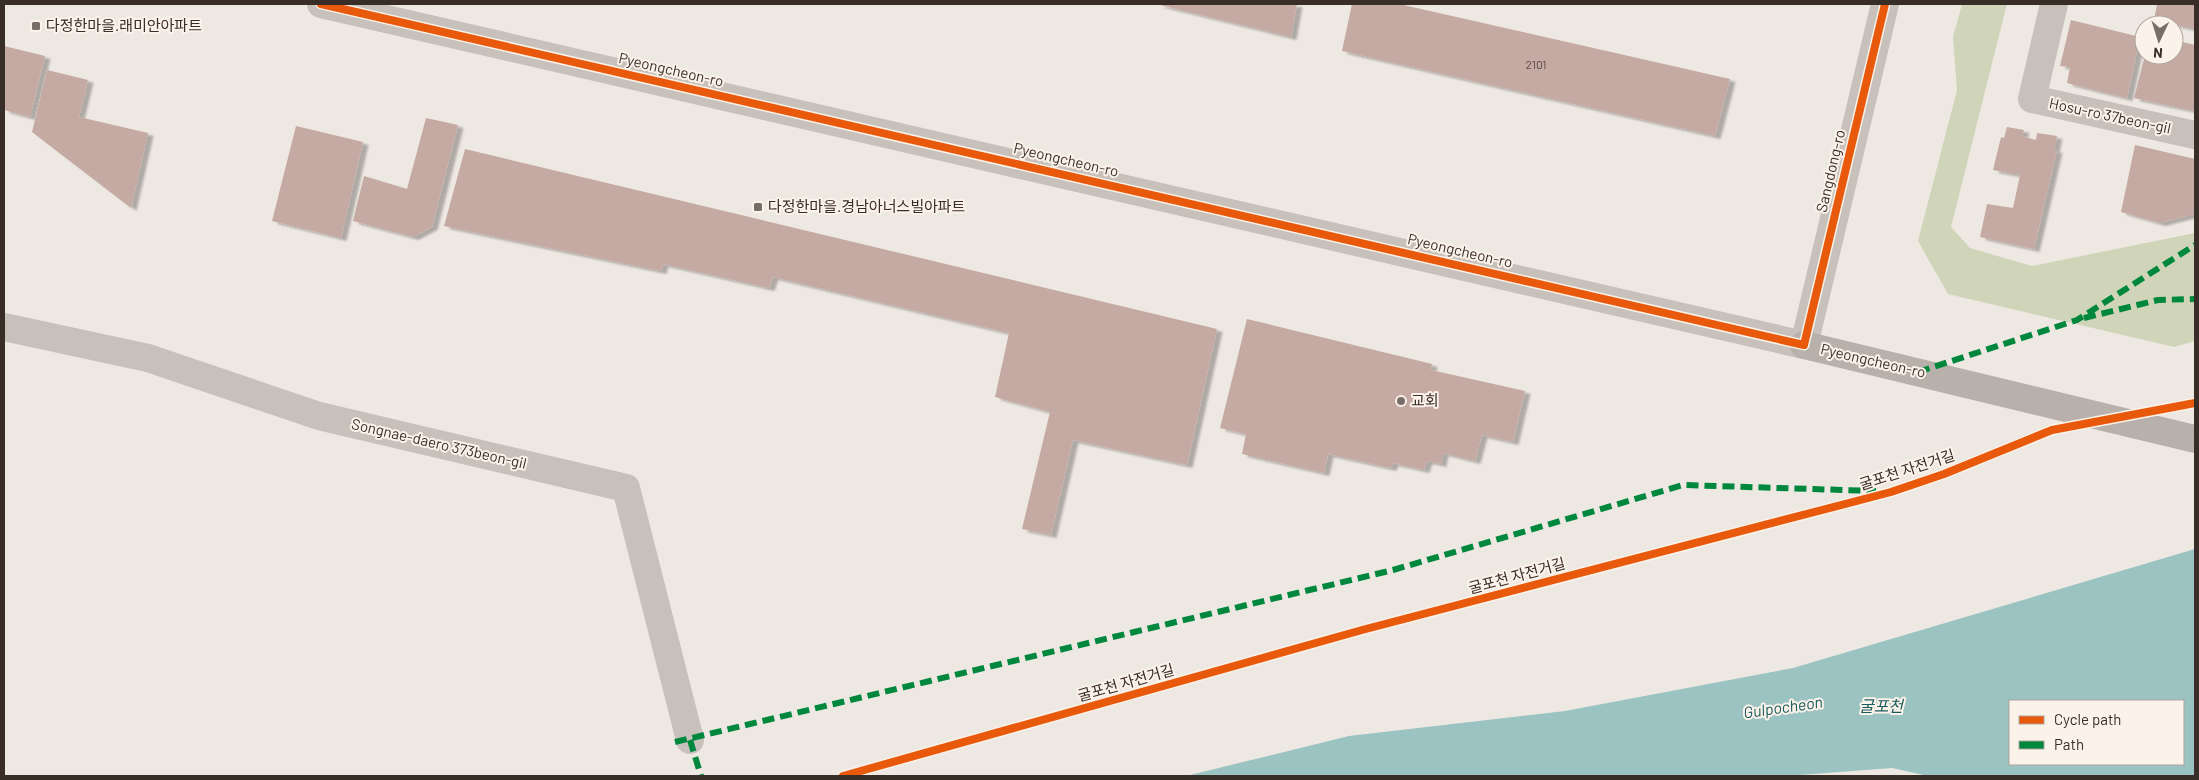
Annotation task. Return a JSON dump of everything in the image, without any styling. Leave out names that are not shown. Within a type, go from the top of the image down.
[{"type":"main road","name":"Pyeongcheon-ro","points":[[1804,345],[2195,439]]},
{"type":"street","name":"Pyeongcheon-ro","points":[[322,4],[1804,345]]},
{"type":"street","name":"Sangdong-ro","points":[[1804,345],[1885,4]]},
{"type":"street","name":"Hosu-ro 37beon-gil","points":[[2054,4],[2032,99],[2195,135]]},
{"type":"street","name":"Songnae-daero 373beon-gil","points":[[4,327],[148,358],[319,416],[626,488],[690,740]]},
{"type":"green space","points":[[1962,4],[2007,4],[1951,227],[1970,248],[2032,266],[2195,233],[2195,341],[2174,347],[1948,294],[1918,241],[1957,90],[1953,37]]},
{"type":"water","name":"굴포천","points":[[2195,549],[2195,776],[1928,776],[1892,768],[1787,776],[1186,776],[1349,736],[1565,711],[1793,668]]},
{"type":"building","points":[[1156,4],[1297,4],[1291,37]]},
{"type":"building","points":[[1352,4],[1399,4],[1730,79],[1715,136],[1342,51]]},
{"type":"building","points":[[2157,4],[2195,4],[2195,29],[2184,27],[2184,15],[2155,15]]},
{"type":"building","points":[[2071,20],[2134,36],[2134,65],[2127,98],[2067,83],[2070,67],[2060,66]]},
{"type":"building","points":[[2184,42],[2195,45],[2195,111],[2134,98],[2142,65],[2184,65]]},
{"type":"building","points":[[4,46],[45,56],[30,117],[4,110]]},
{"type":"building","points":[[47,70],[88,80],[79,117],[148,133],[131,208],[32,132]]},
{"type":"building","points":[[426,118],[458,125],[432,227],[413,237],[353,221],[364,176],[407,189]]},
{"type":"building","points":[[296,126],[363,142],[341,238],[272,221]]},
{"type":"building","points":[[2007,127],[2024,130],[2022,136],[2036,140],[2037,133],[2057,136],[2054,150],[2057,150],[2034,249],[1980,237],[1987,204],[2013,208],[2020,175],[1993,170],[2001,137],[2004,138]]},
{"type":"building","points":[[2135,145],[2195,159],[2195,214],[2160,223],[2121,212]]},
{"type":"building","points":[[465,149],[1217,329],[1187,465],[1073,440],[1051,535],[1022,529],[1050,412],[995,397],[1009,333],[773,277],[769,288],[663,264],[661,271],[444,226]]},
{"type":"building","points":[[1247,319],[1432,364],[1431,370],[1525,391],[1513,442],[1482,435],[1475,461],[1443,453],[1441,464],[1427,461],[1424,470],[1393,463],[1391,468],[1328,454],[1324,473],[1242,454],[1246,434],[1220,428]]},
{"type":"marked path","points":[[1918,372],[2077,320],[2195,245]]},
{"type":"marked path","points":[[2084,318],[2158,300],[2195,299]]},
{"type":"marked path","points":[[675,742],[1393,570],[1683,485],[1876,491]]},
{"type":"marked path","points":[[690,740],[701,776]]},
{"type":"cycle path","points":[[321,4],[1804,345],[1885,4]]},
{"type":"cycle path","name":"굴포천 자전거길","points":[[843,776],[1362,630],[1891,492],[1944,474],[2052,430],[2195,403]]},
{"type":"place","name":"다정한마을.래미안아파트","points":[[36,26]]},
{"type":"place","name":"다정한마을.경남아너스빌아파트","points":[[758,207]]},
{"type":"place","name":"교회","points":[[1401,401]]},
{"type":"water label","name":"Gulpocheon","points":[[1783,707]]}]
